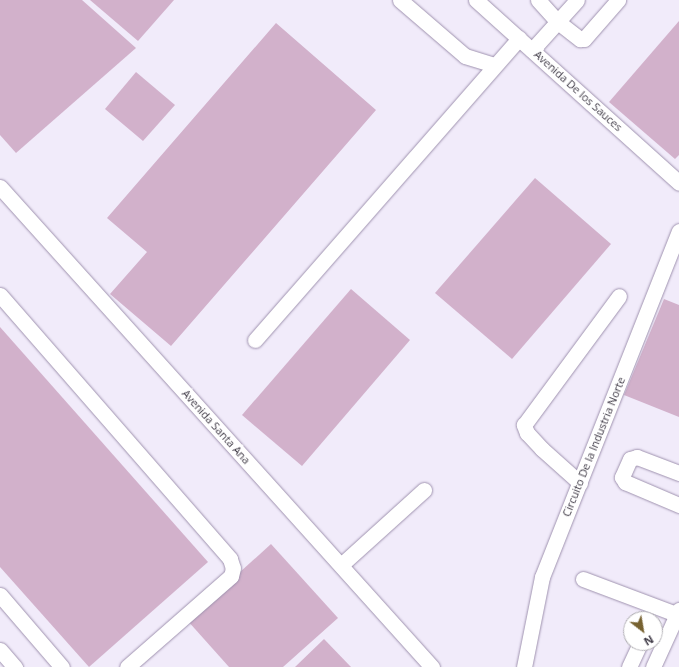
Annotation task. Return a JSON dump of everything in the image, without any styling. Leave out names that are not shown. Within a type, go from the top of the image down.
[{"type":"street","points":[[400,0],[465,56],[495,65]]},
{"type":"street","name":"Avenida De los Sauces","points":[[476,0],[679,183]]},
{"type":"street","points":[[538,0],[558,22],[577,38],[584,39],[618,0]]},
{"type":"street","points":[[532,50],[578,0]]},
{"type":"street","points":[[255,340],[519,38]]},
{"type":"street","name":"Avenida Santa Ana","points":[[0,187],[432,667]]},
{"type":"street","name":"Circuito De la Industria Norte","points":[[529,665],[542,577],[679,231]]},
{"type":"street","points":[[0,295],[230,559],[233,568],[231,576],[126,667]]},
{"type":"street","points":[[580,483],[542,449],[527,433],[524,426],[619,296]]},
{"type":"street","points":[[679,473],[637,457],[630,459],[622,477],[625,482],[679,505]]},
{"type":"street","points":[[341,565],[424,490]]},
{"type":"street","points":[[583,579],[678,614],[653,667]]},
{"type":"street","points":[[0,595],[62,667]]},
{"type":"street","points":[[0,650],[15,667]]},
{"type":"street","points":[[629,667],[636,651]]},
{"type":"shaded area","points":[[0,0],[679,0],[679,667],[0,667]]},
{"type":"building","points":[[0,0],[82,0],[136,48],[16,153],[0,135]]},
{"type":"building","points":[[90,0],[174,0],[138,41]]},
{"type":"building","points":[[679,21],[679,155],[675,159],[609,102]]},
{"type":"building","points":[[276,23],[376,110],[171,346],[110,294],[147,252],[107,218]]},
{"type":"building","points":[[136,72],[175,105],[143,141],[105,109]]},
{"type":"building","points":[[535,178],[611,244],[512,359],[435,293]]},
{"type":"building","points":[[351,289],[410,340],[302,466],[242,415]]},
{"type":"building","points":[[664,299],[679,305],[679,417],[624,395]]},
{"type":"building","points":[[0,327],[208,562],[89,667],[0,567]]},
{"type":"building","points":[[271,544],[338,618],[283,667],[229,667],[187,620]]},
{"type":"building","points":[[324,639],[351,667],[295,667]]}]
